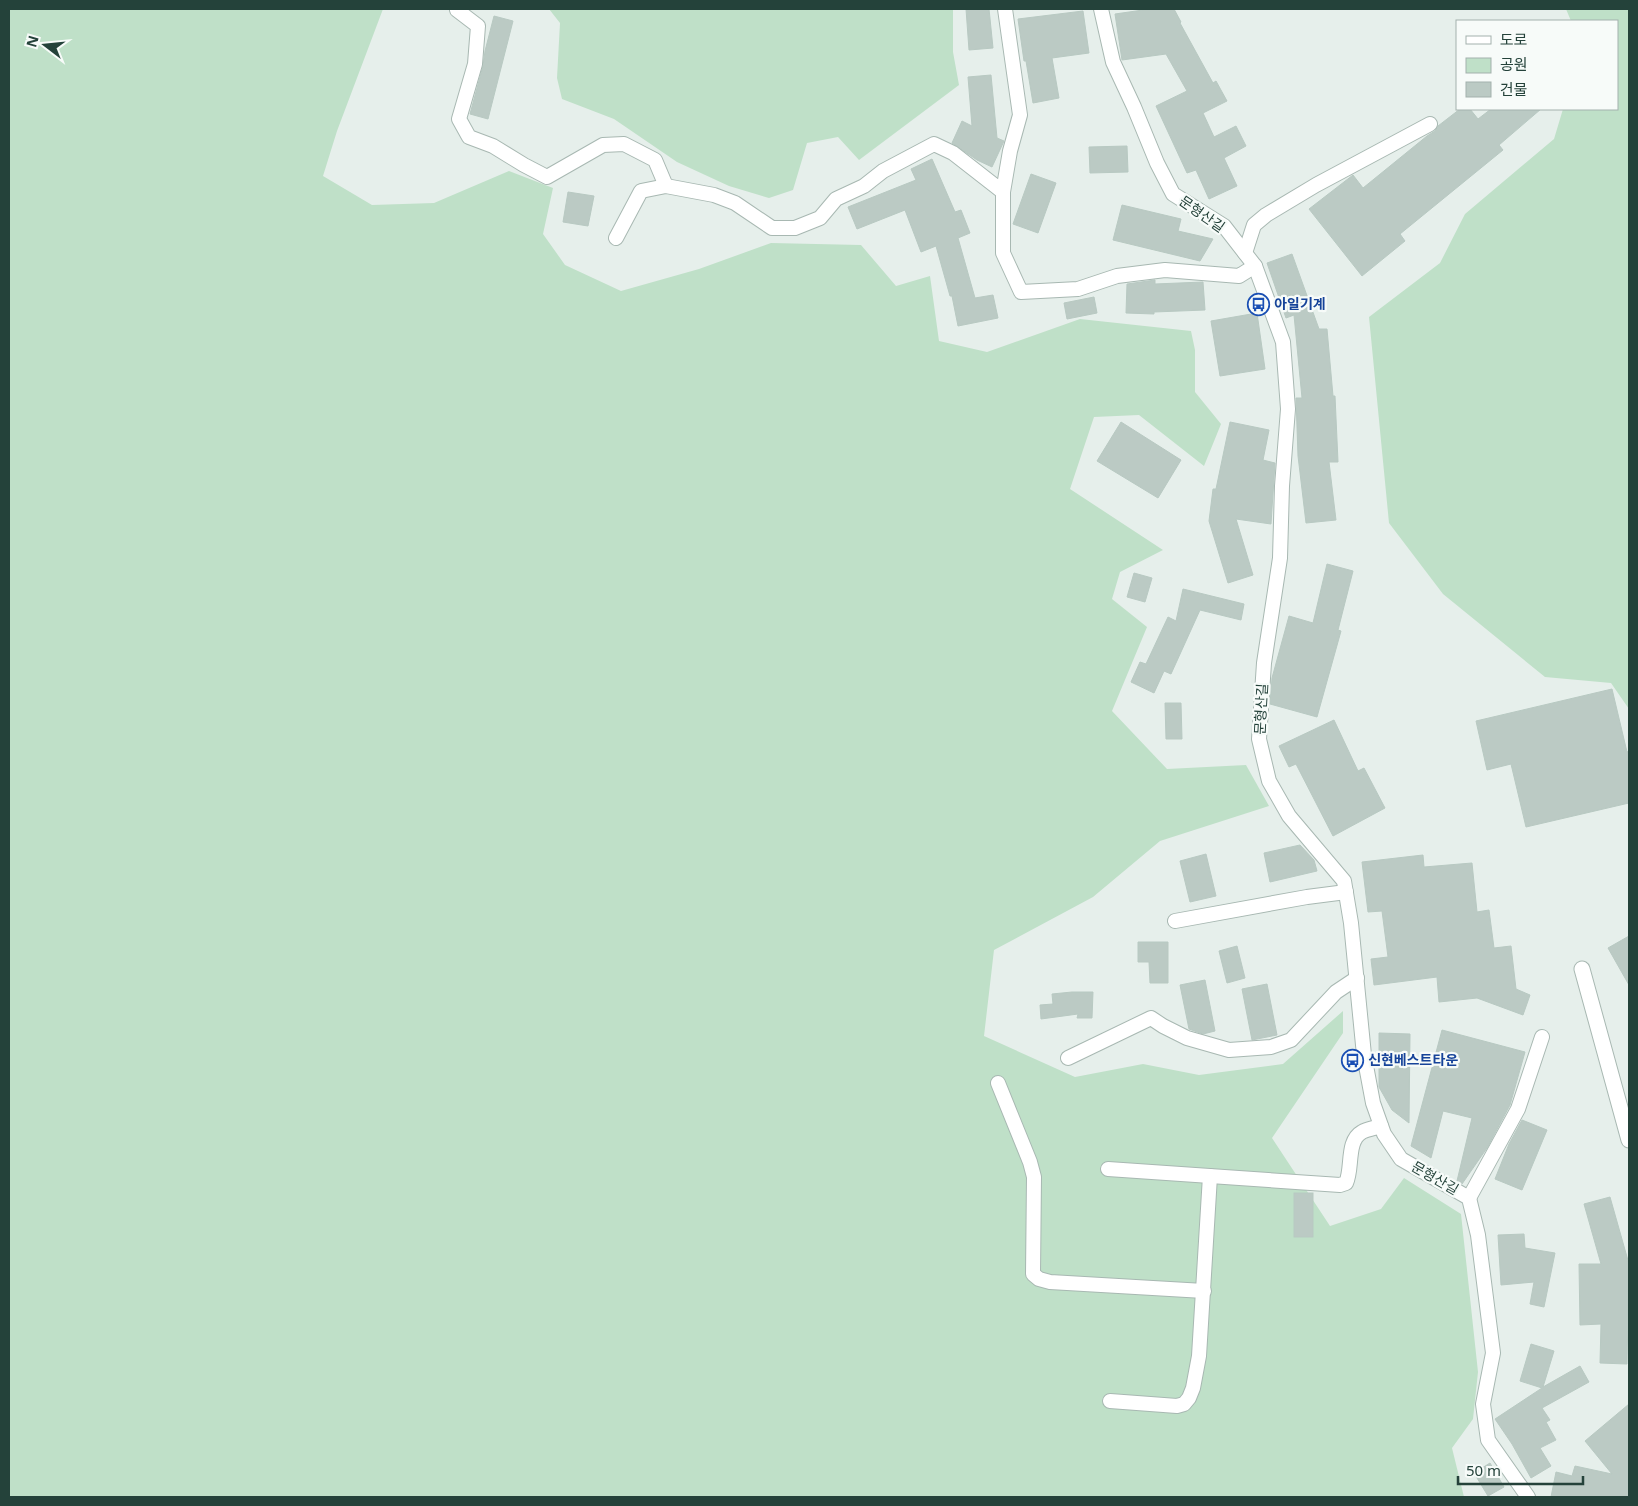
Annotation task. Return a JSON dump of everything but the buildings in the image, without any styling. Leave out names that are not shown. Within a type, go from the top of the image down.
[{"type":"street","points":[[1005,9],[1020,115],[1010,152],[1003,192],[1002,253],[1020,292],[1078,289],[1116,276],[1164,270],[1239,276],[1255,266]]},
{"type":"street","name":"문형산길","points":[[1101,9],[1113,62],[1157,163],[1173,194],[1224,226],[1255,266],[1282,342],[1288,409],[1282,486],[1280,558],[1264,663],[1259,739],[1269,781],[1288,816],[1344,881],[1351,923],[1364,1055],[1373,1103],[1384,1134],[1401,1159],[1469,1198],[1478,1235],[1493,1353],[1483,1404],[1488,1440],[1528,1497]]},
{"type":"street","points":[[457,10],[478,26],[475,64],[459,119],[469,137],[493,146],[524,165],[548,176],[603,145],[624,144],[655,160],[666,186]]},
{"type":"street","points":[[1245,253],[1254,224],[1266,215],[1316,185],[1430,124]]},
{"type":"street","points":[[616,238],[642,191],[666,186],[714,195],[735,203],[772,228],[795,228],[820,218],[836,199],[864,186],[883,171],[934,144],[953,153],[1003,192]]},
{"type":"street","points":[[1175,921],[1307,897],[1346,892]]},
{"type":"street","points":[[1582,969],[1629,1140]]},
{"type":"street","points":[[1068,1058],[1150,1018],[1187,1038],[1229,1050],[1271,1048],[1291,1040],[1336,992],[1357,978]]},
{"type":"street","points":[[1469,1198],[1518,1109],[1542,1037]]},
{"type":"street","points":[[998,1083],[1030,1162],[1034,1177],[1033,1274],[1039,1279],[1050,1282],[1204,1291]]},
{"type":"street","points":[[1108,1169],[1340,1184],[1346,1183],[1349,1177],[1351,1152],[1356,1137],[1363,1131],[1381,1126]]},
{"type":"street","points":[[1110,1401],[1176,1406],[1184,1404],[1189,1398],[1193,1388],[1199,1356],[1210,1176]]},
{"type":"green space","points":[[9,9],[383,9],[337,131],[323,176],[372,205],[434,203],[509,171],[553,188],[543,234],[565,265],[621,291],[699,269],[771,243],[861,245],[896,286],[930,276],[939,341],[987,352],[1080,319],[1191,331],[1195,350],[1195,392],[1221,424],[1204,466],[1139,415],[1094,417],[1070,489],[1163,550],[1120,572],[1112,599],[1147,627],[1112,711],[1167,769],[1246,765],[1269,806],[1160,841],[1093,897],[994,950],[984,1036],[1075,1077],[1143,1064],[1199,1075],[1283,1064],[1343,1011],[1343,1033],[1272,1138],[1330,1226],[1381,1209],[1404,1178],[1461,1214],[1478,1372],[1473,1419],[1452,1448],[1464,1497],[9,1497]]},
{"type":"green space","points":[[549,9],[953,9],[953,52],[959,85],[859,160],[838,137],[807,143],[793,190],[769,198],[729,186],[677,162],[614,119],[562,99],[557,78],[560,23]]},
{"type":"green space","points":[[1566,9],[1629,9],[1629,709],[1611,683],[1545,677],[1443,594],[1389,523],[1369,317],[1440,263],[1465,214],[1554,139],[1563,110],[1618,110],[1618,20],[1571,20]]},
{"type":"place","name":"아일기계","points":[[1258,304]]},
{"type":"place","name":"신현베스트타운","points":[[1352,1060]]}]
